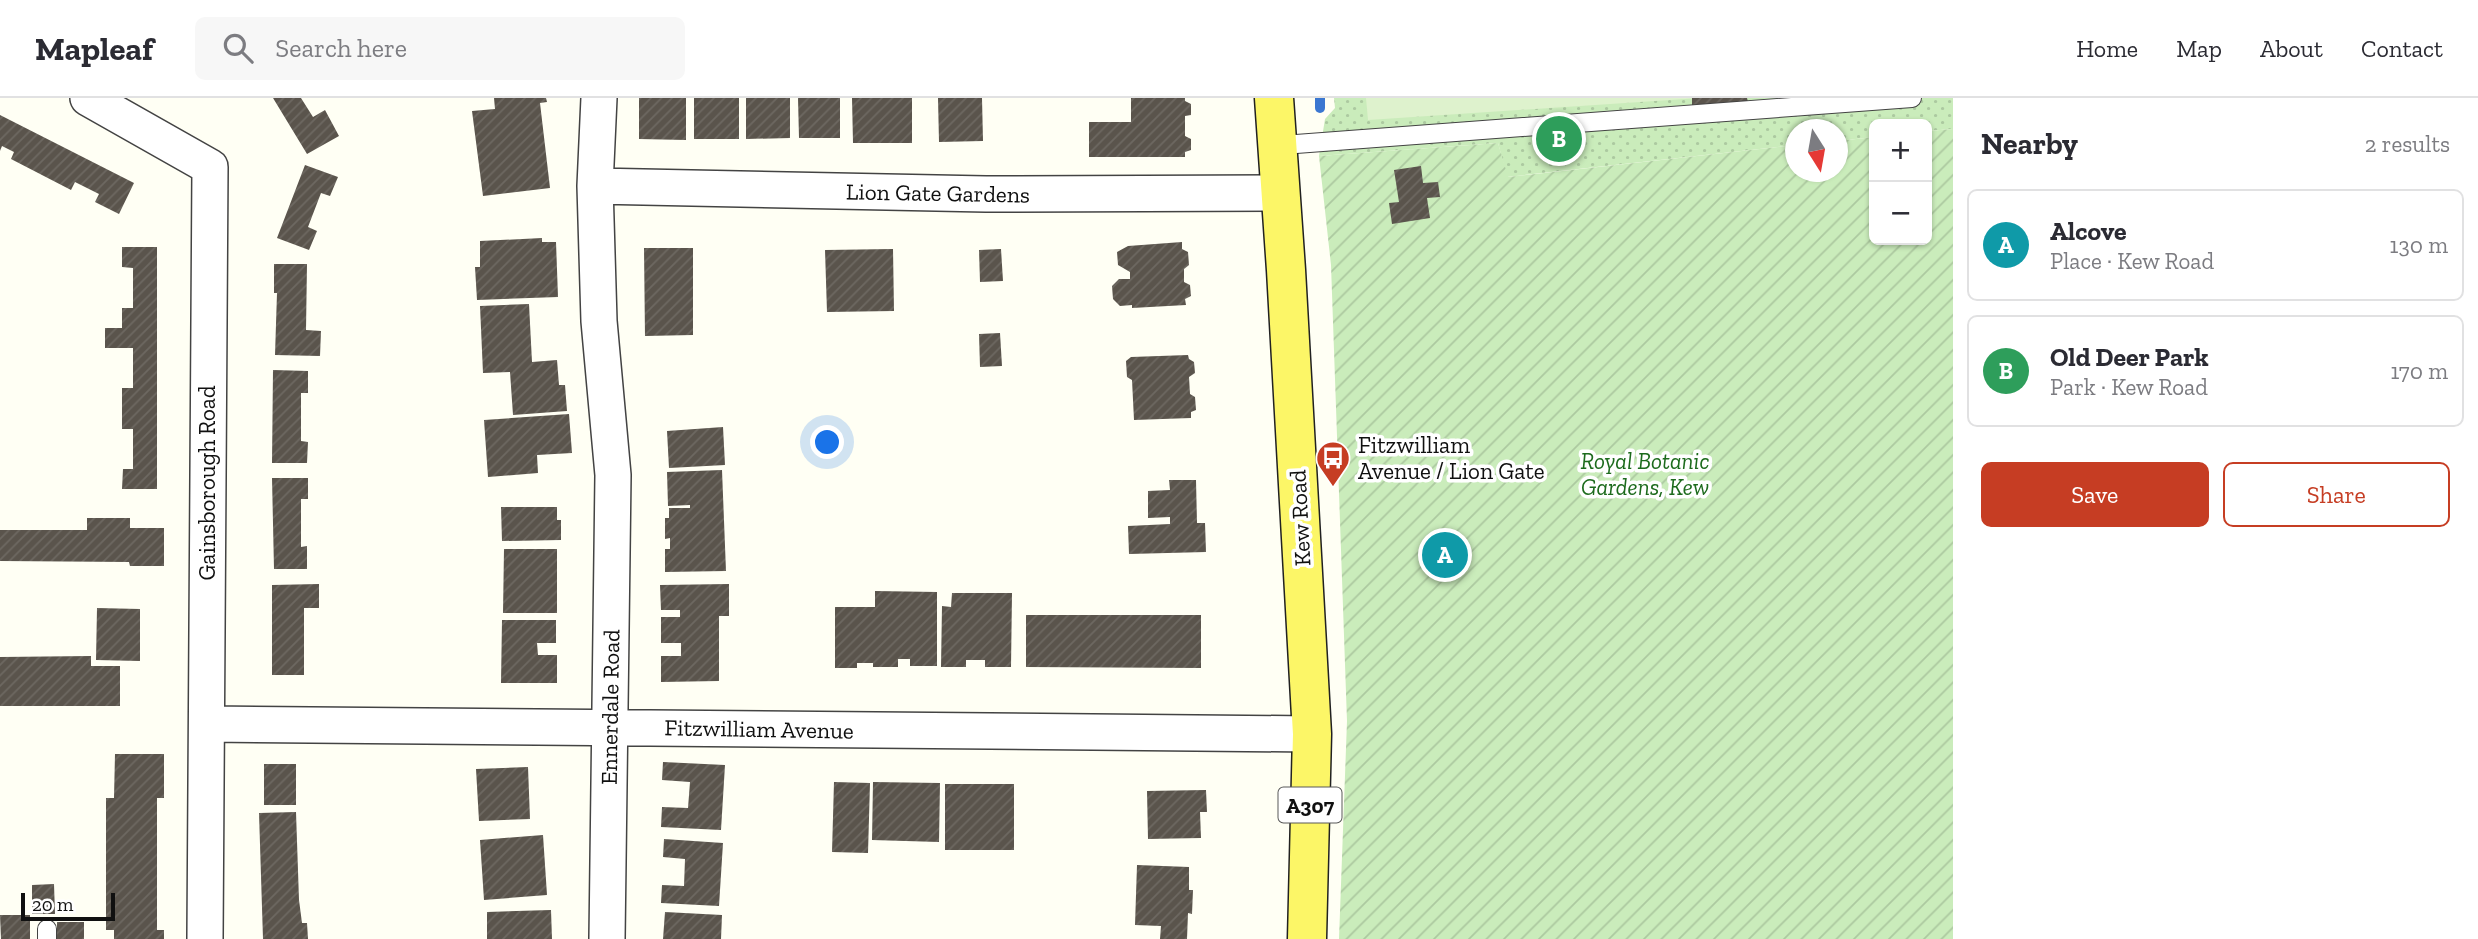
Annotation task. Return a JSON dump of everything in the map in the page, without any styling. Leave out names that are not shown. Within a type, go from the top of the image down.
[{"type":"main road","name":"Kew Road","points":[[1274,98],[1312,734],[1307,939]]},
{"type":"street","name":"Gainsborough Road","points":[[88,98],[210,167],[205,939]]},
{"type":"street","points":[[595,186],[599,98]]},
{"type":"street","name":"Lion Gate Gardens","points":[[595,186],[986,194],[1280,193]]},
{"type":"street","name":"Ennerdale Road","points":[[595,186],[599,321],[613,475],[607,939]]},
{"type":"street","name":"Fitzwilliam Avenue","points":[[207,724],[1312,734]]},
{"type":"lane","points":[[1276,143],[1296,144],[1912,98]]},
{"type":"green space","points":[[1334,98],[1953,98],[1953,129],[1932,131],[1932,119],[1869,119],[1869,138],[1848,140],[1848,119],[1785,119],[1785,146],[1507,177],[1498,143],[1319,156],[1325,119],[1335,108]]},
{"type":"green space","points":[[1366,98],[1700,98],[1368,120]]},
{"type":"green space","name":"Royal Botanic Gardens, Kew","points":[[1953,129],[1953,939],[1339,939],[1347,721],[1331,265],[1319,156],[1498,143],[1508,177],[1785,146],[1785,182],[1848,182],[1848,140],[1869,138],[1869,245],[1932,245],[1932,131]]},
{"type":"building","points":[[273,98],[301,98],[313,117],[325,110],[339,136],[307,154]]},
{"type":"building","points":[[494,98],[546,98],[547,102],[540,103],[550,188],[483,196],[472,111],[495,109]]},
{"type":"building","points":[[639,98],[686,98],[686,140],[639,139]]},
{"type":"building","points":[[694,98],[739,98],[739,139],[694,139]]},
{"type":"building","points":[[746,98],[790,98],[790,138],[746,139]]},
{"type":"building","points":[[798,98],[840,98],[840,138],[799,138]]},
{"type":"building","points":[[852,98],[912,98],[912,143],[853,143]]},
{"type":"building","points":[[938,98],[982,98],[983,141],[939,142]]},
{"type":"building","points":[[1131,98],[1185,98],[1185,101],[1191,104],[1191,115],[1185,116],[1185,136],[1191,139],[1191,150],[1185,152],[1185,157],[1089,157],[1089,122],[1131,122]]},
{"type":"building","points":[[1692,98],[1747,98],[1748,102],[1692,105]]},
{"type":"building","points":[[0,115],[134,183],[119,214],[95,202],[99,194],[75,182],[71,190],[11,159],[14,152],[2,146],[0,151]]},
{"type":"building","points":[[305,165],[338,177],[330,196],[321,193],[308,227],[317,231],[309,250],[277,238]]},
{"type":"building","points":[[1421,166],[1423,183],[1438,182],[1440,197],[1427,198],[1430,218],[1392,224],[1389,203],[1399,202],[1394,170]]},
{"type":"building","points":[[542,238],[542,242],[556,242],[558,297],[477,300],[475,267],[480,267],[480,241]]},
{"type":"building","points":[[1182,242],[1182,249],[1188,252],[1189,265],[1184,269],[1184,282],[1190,285],[1191,296],[1185,299],[1186,305],[1132,308],[1132,305],[1120,306],[1113,299],[1112,286],[1119,279],[1130,279],[1130,272],[1118,265],[1117,252],[1128,246]]},
{"type":"building","points":[[122,247],[157,247],[157,489],[122,489],[123,469],[133,469],[133,429],[122,429],[122,388],[133,388],[133,348],[105,348],[105,328],[122,328],[122,308],[133,308],[133,268],[122,267]]},
{"type":"building","points":[[644,248],[693,248],[693,335],[645,336]]},
{"type":"building","points":[[893,249],[894,311],[827,312],[825,250]]},
{"type":"building","points":[[1001,249],[1003,281],[980,282],[979,250]]},
{"type":"building","points":[[274,264],[307,264],[306,330],[321,331],[320,356],[275,355],[277,293],[274,293]]},
{"type":"building","points":[[529,304],[532,362],[557,360],[559,385],[565,385],[567,411],[513,415],[510,372],[483,373],[480,306]]},
{"type":"building","points":[[1000,333],[1002,366],[980,367],[979,334]]},
{"type":"building","points":[[1188,355],[1194,362],[1195,373],[1189,377],[1190,394],[1195,397],[1196,410],[1191,412],[1191,418],[1134,420],[1132,380],[1127,377],[1126,361],[1131,357]]},
{"type":"building","points":[[273,370],[308,371],[308,393],[301,393],[301,441],[308,442],[307,463],[272,463]]},
{"type":"building","points":[[569,414],[572,453],[537,455],[538,473],[488,477],[484,420]]},
{"type":"building","points":[[723,427],[725,465],[669,468],[667,431]]},
{"type":"building","points":[[722,470],[726,571],[665,572],[665,549],[670,549],[670,538],[665,539],[665,518],[669,518],[669,508],[690,508],[690,505],[668,506],[667,472]]},
{"type":"building","points":[[272,478],[308,478],[308,499],[301,499],[301,547],[307,546],[307,569],[274,569]]},
{"type":"building","points":[[1169,480],[1196,480],[1197,523],[1205,523],[1206,552],[1129,554],[1128,526],[1170,524],[1170,517],[1148,518],[1148,491],[1170,490]]},
{"type":"building","points":[[501,507],[557,507],[557,520],[561,520],[561,540],[502,541]]},
{"type":"building","points":[[87,518],[130,518],[130,528],[164,528],[164,566],[130,566],[129,562],[0,561],[0,530],[87,530]]},
{"type":"building","points":[[1448,546],[1451,563],[1442,564],[1439,547]]},
{"type":"building","points":[[504,549],[557,549],[557,613],[503,613]]},
{"type":"building","points":[[319,584],[319,608],[304,608],[304,675],[272,675],[272,585]]},
{"type":"building","points":[[729,584],[729,616],[719,616],[719,681],[661,682],[661,656],[681,656],[681,643],[661,643],[661,617],[680,617],[680,610],[661,610],[660,585]]},
{"type":"building","points":[[875,591],[937,592],[937,666],[910,666],[910,659],[898,659],[898,667],[873,667],[873,663],[857,663],[857,668],[835,668],[835,607],[875,607]]},
{"type":"building","points":[[952,593],[1012,593],[1011,667],[985,667],[985,660],[966,660],[966,667],[941,667],[942,606],[951,607]]},
{"type":"building","points":[[97,608],[140,609],[140,661],[96,660]]},
{"type":"building","points":[[1026,615],[1201,615],[1201,668],[1026,667]]},
{"type":"building","points":[[502,620],[556,620],[556,643],[537,643],[538,655],[557,655],[557,683],[501,683]]},
{"type":"building","points":[[91,656],[91,666],[120,666],[120,706],[0,706],[0,657]]},
{"type":"building","points":[[115,754],[164,754],[164,798],[157,798],[157,930],[164,930],[164,939],[114,939],[114,930],[106,930],[106,798],[114,798]]},
{"type":"building","points":[[663,762],[725,765],[721,830],[661,827],[662,807],[688,808],[690,782],[662,780]]},
{"type":"building","points":[[264,764],[296,764],[296,805],[264,805]]},
{"type":"building","points":[[528,767],[530,819],[479,821],[476,769]]},
{"type":"building","points":[[834,782],[870,783],[868,853],[832,852]]},
{"type":"building","points":[[873,782],[940,783],[939,842],[872,840]]},
{"type":"building","points":[[945,784],[1014,784],[1014,850],[945,850]]},
{"type":"building","points":[[1206,790],[1207,812],[1200,812],[1201,838],[1148,839],[1147,791]]},
{"type":"building","points":[[296,812],[299,900],[302,923],[307,923],[308,939],[263,939],[259,813]]},
{"type":"building","points":[[543,835],[547,895],[484,900],[480,840]]},
{"type":"building","points":[[664,839],[723,843],[719,906],[661,903],[662,885],[684,886],[685,859],[663,857]]},
{"type":"building","points":[[1137,865],[1189,867],[1189,890],[1193,890],[1192,914],[1188,913],[1187,939],[1160,939],[1161,926],[1135,925]]},
{"type":"building","points":[[54,884],[55,914],[32,914],[32,885]]},
{"type":"building","points":[[551,910],[552,939],[487,939],[487,912]]},
{"type":"building","points":[[665,912],[722,915],[721,939],[663,939]]},
{"type":"building","points":[[0,915],[30,915],[30,939],[1,939]]},
{"type":"building","points":[[57,922],[84,922],[84,939],[57,939]]},
{"type":"waterway","points":[[1320,98],[1320,108]]},
{"type":"place","name":"Old Deer Park","points":[[1559,139]]},
{"type":"place","name":"Fitzwilliam Avenue / Lion Gate","points":[[1333,488]]},
{"type":"place","name":"Alcove","points":[[1445,555]]}]
